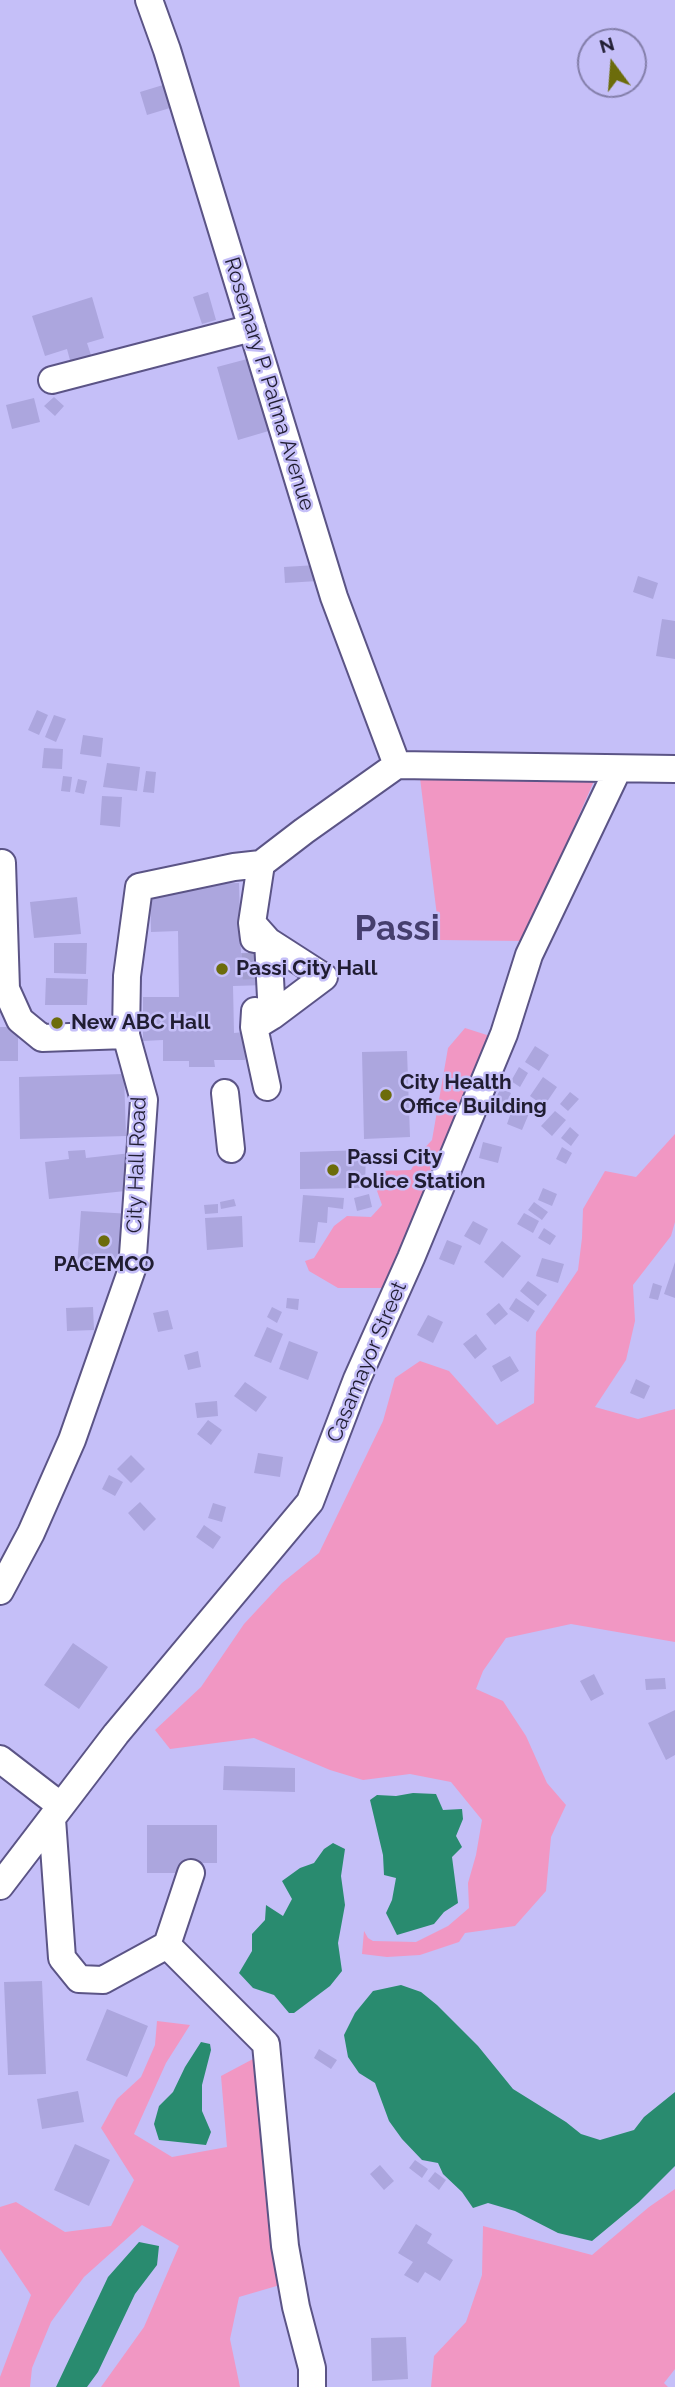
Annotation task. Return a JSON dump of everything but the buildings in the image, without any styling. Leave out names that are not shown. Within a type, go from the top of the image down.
[{"type":"street","name":"Rosemary P. Palma Avenue","points":[[149,0],[167,50],[334,597],[397,765]]},
{"type":"street","points":[[52,380],[252,328]]},
{"type":"street","points":[[267,1087],[259,939],[261,864],[397,765],[675,769]]},
{"type":"street","name":"Casamayor Street","points":[[0,1886],[116,1734],[310,1502],[357,1380],[411,1258],[503,1034],[529,955],[618,769]]},
{"type":"street","points":[[2,863],[6,989],[20,1020],[42,1038],[126,1035]]},
{"type":"street","name":"City Hall Road","points":[[0,1591],[31,1533],[72,1440],[132,1269],[144,1100],[126,1035],[127,976],[139,887],[261,864]]},
{"type":"street","points":[[259,939],[324,977],[263,1021]]},
{"type":"street","points":[[256,985],[263,1021]]},
{"type":"street","points":[[225,1093],[231,1149]]},
{"type":"street","points":[[0,1759],[57,1812],[62,1958],[79,1979],[103,1980],[167,1945],[191,1873]]},
{"type":"street","points":[[167,1945],[266,2044],[285,2246],[296,2307],[312,2368],[312,2387]]},
{"type":"shaded area","points":[[420,778],[594,781],[524,941],[440,940]]},
{"type":"shaded area","points":[[465,1028],[490,1036],[388,1288],[338,1288],[309,1271],[305,1261],[314,1258],[334,1226],[347,1216],[371,1217],[382,1205],[376,1188],[379,1171],[411,1170],[420,1153],[432,1140],[448,1048]]},
{"type":"shaded area","points":[[675,1134],[675,1222],[671,1236],[633,1285],[635,1321],[626,1360],[595,1407],[638,1419],[675,1409],[675,1642],[571,1624],[506,1638],[483,1671],[476,1689],[503,1701],[526,1736],[547,1783],[566,1805],[551,1837],[546,1891],[515,1926],[465,1933],[459,1942],[420,1955],[387,1957],[362,1954],[364,1931],[373,1941],[416,1942],[448,1926],[469,1908],[468,1883],[482,1820],[451,1782],[410,1774],[363,1780],[330,1770],[254,1738],[170,1749],[155,1730],[201,1687],[244,1624],[282,1583],[319,1553],[383,1421],[395,1378],[420,1361],[449,1371],[497,1425],[534,1403],[536,1332],[578,1270],[583,1209],[605,1171],[636,1177]]},
{"type":"shaded area","points":[[436,1794],[443,1810],[462,1809],[463,1819],[456,1836],[462,1847],[452,1857],[458,1903],[444,1912],[434,1924],[397,1935],[386,1913],[392,1900],[396,1878],[384,1875],[383,1855],[370,1800],[377,1795]]},
{"type":"shaded area","points":[[333,1843],[345,1849],[341,1876],[345,1905],[338,1943],[342,1971],[330,1986],[294,2013],[289,2013],[274,1995],[253,1988],[239,1973],[252,1951],[252,1934],[265,1920],[266,1905],[283,1916],[292,1899],[282,1881],[300,1868],[314,1863],[324,1849]]},
{"type":"shaded area","points":[[401,1985],[421,1992],[437,2005],[478,2046],[513,2089],[581,2134],[600,2140],[634,2130],[644,2117],[675,2092],[675,2166],[639,2202],[592,2241],[558,2233],[515,2211],[488,2203],[473,2208],[462,2192],[443,2174],[438,2163],[422,2160],[402,2139],[389,2121],[375,2083],[359,2073],[348,2057],[344,2035],[355,2013],[373,1991]]},
{"type":"shaded area","points":[[157,2021],[190,2025],[166,2063],[134,2134],[172,2157],[227,2147],[221,2076],[253,2059],[272,2125],[280,2285],[239,2297],[230,2339],[240,2387],[101,2387],[144,2327],[179,2246],[142,2225],[84,2277],[51,2322],[32,2368],[30,2387],[0,2387],[0,2377],[31,2295],[0,2249],[0,2207],[16,2202],[65,2232],[111,2226],[134,2180],[101,2128],[117,2099],[141,2077],[155,2045]]},
{"type":"shaded area","points":[[201,2042],[210,2044],[211,2050],[202,2085],[202,2111],[211,2132],[206,2145],[159,2140],[154,2124],[159,2106],[173,2092]]},
{"type":"shaded area","points":[[675,2189],[675,2369],[664,2383],[668,2387],[431,2387],[434,2356],[466,2322],[482,2275],[483,2226],[592,2255]]},
{"type":"shaded area","points":[[139,2242],[159,2246],[157,2265],[135,2294],[98,2372],[87,2387],[56,2387],[108,2277]]},
{"type":"tunnel","points":[[255,953],[256,985]]},
{"type":"place","name":"Passi City Hall","points":[[222,969]]},
{"type":"place","name":"New ABC Hall","points":[[57,1023]]},
{"type":"place","name":"City Health Office Building","points":[[386,1095]]},
{"type":"place","name":"Passi City Police Station","points":[[333,1170]]},
{"type":"place","name":"PACEMCO","points":[[104,1241]]},
{"type":"district","name":"Passi","points":[[397,929]]}]
